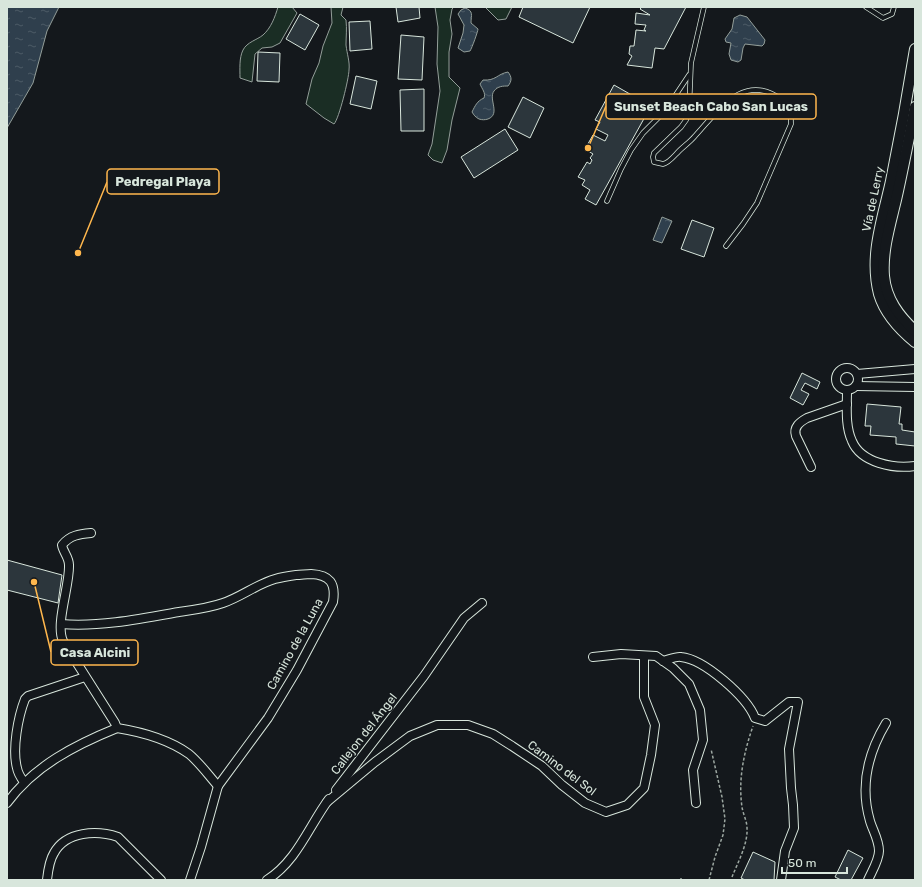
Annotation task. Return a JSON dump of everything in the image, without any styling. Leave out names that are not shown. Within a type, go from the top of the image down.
[{"type":"street","name":"Vía de Lerry","points":[[915,49],[902,123],[877,244],[876,266],[892,319],[902,331],[915,342]]},
{"type":"street","name":"Vía de Lerry","points":[[915,107],[887,238],[884,263],[884,293],[898,314],[915,331]]},
{"type":"street","points":[[842,369],[852,369],[857,374],[858,381],[856,386],[847,391],[840,388],[837,386],[835,378],[836,375],[842,369]]},
{"type":"street","points":[[857,374],[915,369]]},
{"type":"street","points":[[856,386],[915,387]]},
{"type":"street","points":[[847,391],[847,420],[852,442],[861,452],[876,462],[894,466],[915,466]]},
{"type":"street","points":[[811,467],[796,436],[796,427],[801,421],[807,418],[847,404]]},
{"type":"street","points":[[91,533],[74,536],[67,539],[62,544],[69,563],[68,583],[61,624],[61,637],[117,728]]},
{"type":"street","name":"Camino de la Luna","points":[[61,624],[86,624],[137,619],[222,604],[259,585],[285,576],[310,574],[320,575],[328,579],[333,586],[333,602],[297,670],[268,718],[218,786]]},
{"type":"street","name":"Callejon del Ángel","points":[[267,880],[278,873],[293,857],[327,802],[424,676],[464,618],[482,603]]},
{"type":"street","points":[[593,657],[620,654],[656,656],[673,668],[689,684],[700,710],[703,740],[693,770],[696,803]]},
{"type":"street","name":"Camino del Sol","points":[[327,802],[374,762],[410,736],[437,725],[468,725],[493,734],[542,766],[584,803],[606,812],[626,805],[644,788],[651,755],[655,725],[644,697],[644,656]]},
{"type":"street","points":[[663,662],[680,656],[705,666],[723,679],[752,710],[755,718],[765,721],[789,702],[798,702],[789,749],[791,788],[794,805],[794,828],[785,851],[781,880]]},
{"type":"street","points":[[24,782],[18,772],[15,758],[17,731],[24,700],[28,696],[85,677]]},
{"type":"street","points":[[868,880],[879,853],[878,843],[868,815],[865,781],[869,761],[878,736],[886,723]]},
{"type":"street","points":[[7,803],[24,782],[61,754],[89,739],[117,728],[149,735],[190,755],[218,786],[202,847],[190,880]]},
{"type":"street","points":[[47,880],[50,861],[54,852],[59,846],[71,837],[94,833],[110,834],[118,837],[160,880]]},
{"type":"lane","points":[[704,7],[690,74],[689,111],[686,120],[681,127],[654,153],[653,160],[656,163],[663,164],[669,162],[729,99],[740,93],[754,90],[776,95],[787,103],[791,116],[791,124],[757,203],[744,224],[726,246]]},
{"type":"lane","points":[[866,7],[883,18],[892,14],[894,7]]},
{"type":"lane","points":[[607,201],[631,150],[646,130],[665,111],[690,74]]},
{"type":"path","points":[[732,877],[745,842],[748,827],[742,807],[741,782],[747,744],[755,718]]},
{"type":"path","points":[[709,880],[723,835],[725,819],[722,797],[711,749]]},
{"type":"green space","points":[[278,7],[292,7],[297,13],[280,43],[272,47],[262,48],[255,54],[252,82],[240,78],[240,60],[243,50],[252,41],[261,37],[266,32],[276,15]]},
{"type":"green space","points":[[331,7],[343,7],[341,15],[346,20],[346,45],[349,61],[349,74],[338,115],[334,124],[306,104],[312,79],[319,63],[323,46],[332,23]]},
{"type":"green space","points":[[435,7],[454,7],[452,9],[450,20],[452,34],[449,52],[449,77],[460,88],[452,120],[447,150],[442,163],[433,160],[428,155],[432,144],[440,91],[437,64],[438,27]]},
{"type":"green space","points":[[485,7],[512,7],[506,19],[498,20]]},
{"type":"water","points":[[7,7],[59,7],[47,31],[33,83],[7,128]]},
{"type":"water","points":[[465,8],[470,10],[471,23],[478,29],[470,51],[464,52],[458,48],[464,25],[458,14]]},
{"type":"water","points":[[740,15],[747,17],[765,40],[762,46],[745,44],[741,60],[738,62],[731,60],[729,54],[731,43],[726,42],[725,39],[732,29],[734,18]]},
{"type":"water","points":[[508,72],[511,81],[508,86],[502,86],[494,91],[492,98],[494,114],[492,117],[485,120],[476,117],[472,112],[476,104],[484,98],[484,93],[480,84],[483,80],[491,79]]},
{"type":"water","points":[[662,217],[672,221],[662,243],[653,240]]},
{"type":"building","points":[[396,7],[419,7],[420,18],[398,22]]},
{"type":"building","points":[[523,7],[590,7],[573,43],[519,17]]},
{"type":"building","points":[[642,7],[686,7],[664,49],[655,48],[652,68],[627,65],[632,56],[629,54],[630,46],[634,46],[636,30],[646,31],[644,30],[646,25],[635,24],[636,13],[650,15],[640,9]]},
{"type":"building","points":[[300,14],[319,25],[305,50],[286,39]]},
{"type":"building","points":[[370,21],[372,49],[350,51],[349,22]]},
{"type":"building","points":[[401,35],[424,37],[422,80],[398,79]]},
{"type":"building","points":[[258,52],[280,53],[279,82],[257,81]]},
{"type":"building","points":[[356,76],[377,81],[371,109],[350,104]]},
{"type":"building","points":[[614,85],[651,106],[596,205],[585,199],[590,190],[582,185],[585,180],[578,177],[587,162],[590,164],[592,160],[590,158],[593,154],[585,149],[593,135],[605,141],[608,135],[596,129],[600,122],[595,120]]},
{"type":"building","points":[[424,89],[424,131],[401,131],[400,90]]},
{"type":"building","points":[[523,97],[544,108],[530,138],[508,127]]},
{"type":"building","points":[[505,129],[518,150],[474,178],[461,157]]},
{"type":"building","points":[[692,220],[714,228],[704,257],[681,249]]},
{"type":"building","points":[[802,373],[820,382],[817,389],[805,383],[801,390],[809,394],[803,405],[790,398]]},
{"type":"building","points":[[867,404],[901,407],[899,424],[902,424],[902,430],[915,432],[915,446],[896,444],[896,437],[870,435],[871,426],[865,426]]},
{"type":"building","points":[[7,560],[62,575],[58,603],[7,590]]},
{"type":"building","points":[[848,850],[863,858],[851,880],[841,880],[835,877]]},
{"type":"building","points":[[753,852],[775,862],[774,880],[745,880],[741,878]]},
{"type":"place","name":"Sunset Beach Cabo San Lucas","points":[[588,148]]},
{"type":"place","name":"Pedregal Playa","points":[[78,253]]},
{"type":"place","name":"Casa Alcini","points":[[34,582]]}]
